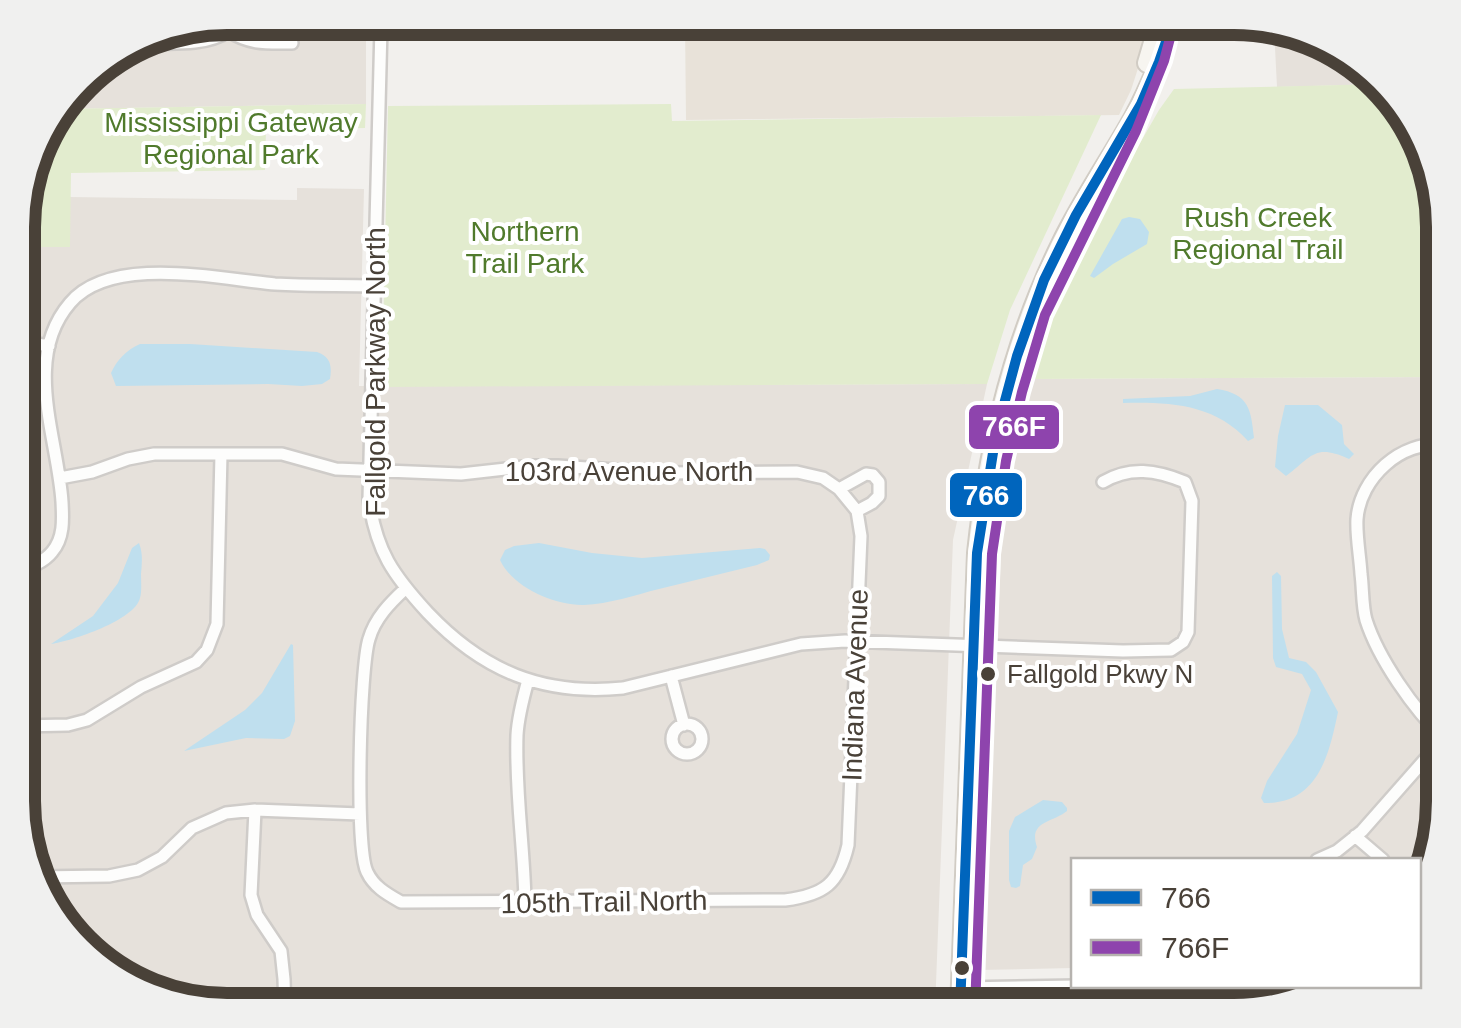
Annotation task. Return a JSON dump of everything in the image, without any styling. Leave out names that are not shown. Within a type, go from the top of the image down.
[{"type":"main road","points":[[1107,160],[1155,35]]},
{"type":"main road","points":[[960,990],[980,521],[986,480],[1004,399],[1038,295],[1060,244],[1146,95],[1168,35]]},
{"type":"street","points":[[177,42],[204,42],[219,35]]},
{"type":"street","points":[[236,35],[257,44],[292,43]]},
{"type":"street","name":"Fallgold Parkway North","points":[[381,35],[368,499],[380,550],[405,589],[470,652],[497,669],[564,689],[596,691],[623,688],[801,644],[1171,650],[1183,642],[1188,632],[1192,501],[1185,482],[1166,474],[1122,471],[1103,482]]},
{"type":"street","points":[[35,565],[52,554],[64,521],[46,400],[48,346],[70,302],[87,288],[135,274],[374,286]]},
{"type":"street","points":[[35,344],[48,346]]},
{"type":"street","points":[[1426,446],[1387,463],[1364,494],[1358,518],[1365,616],[1378,647],[1426,718]]},
{"type":"street","name":"103rd Avenue North","points":[[60,478],[154,454],[282,454],[336,468],[462,474],[532,466],[660,473],[797,472],[823,478],[839,489]]},
{"type":"street","points":[[35,726],[87,720],[129,693],[196,662],[207,650],[217,624],[221,454]]},
{"type":"street","points":[[866,474],[873,475],[879,482],[879,496],[857,512],[839,489],[866,474]]},
{"type":"street","name":"Indiana Avenue","points":[[832,883],[843,867],[848,845],[860,536],[857,512]]},
{"type":"street","points":[[51,877],[109,876],[138,870],[162,857],[192,828],[226,813],[255,810],[360,814],[368,640],[388,605],[405,589]]},
{"type":"street","points":[[671,676],[684,724]]},
{"type":"street","points":[[525,902],[517,734],[528,680]]},
{"type":"street","points":[[1321,858],[1355,836],[1426,758]]},
{"type":"street","points":[[255,810],[251,895],[257,915],[280,951],[284,993]]},
{"type":"street","name":"105th Trail North","points":[[360,814],[362,858],[367,874],[376,887],[401,902],[786,900],[809,897],[832,883]]},
{"type":"street","points":[[1355,836],[1381,858]]},
{"type":"street","points":[[960,990],[1071,988]]},
{"type":"shaded area","points":[[214,35],[366,35],[366,104],[76,109],[100,83],[142,55],[165,45]]},
{"type":"shaded area","points":[[685,35],[1149,35],[1119,115],[686,120]]},
{"type":"shaded area","points":[[1275,40],[1330,61],[1362,85],[1277,87]]},
{"type":"shaded area","points":[[297,188],[364,189],[359,386],[987,384],[953,540],[936,993],[214,993],[177,986],[131,967],[91,937],[75,918],[45,863],[35,814],[35,247],[70,246],[70,197],[297,200]]},
{"type":"shaded area","points":[[1426,377],[1426,814],[1417,858],[1071,858],[1071,968],[978,970],[1003,512],[1032,379]]},
{"type":"green space","name":"Rush Creek Regional Trail","points":[[1362,84],[1378,100],[1406,142],[1422,189],[1426,214],[1426,377],[1032,379],[1081,246],[1174,89]]},
{"type":"green space","name":"Mississippi Gateway Regional Park","points":[[366,104],[365,128],[266,130],[265,170],[71,173],[70,247],[35,247],[37,202],[45,165],[76,109]]},
{"type":"green space","name":"Northern Trail Park","points":[[671,104],[672,121],[1101,115],[1010,310],[987,384],[382,387],[388,106]]},
{"type":"water","points":[[1122,219],[1140,219],[1149,232],[1147,244],[1094,278],[1090,276]]},
{"type":"water","points":[[140,344],[317,352],[330,362],[330,379],[302,386],[116,386],[113,368],[126,352]]},
{"type":"water","points":[[1217,389],[1236,395],[1246,404],[1254,438],[1248,441],[1206,412],[1158,403],[1123,403],[1123,399],[1190,396]]},
{"type":"water","points":[[1285,405],[1318,405],[1342,425],[1344,444],[1354,454],[1349,459],[1328,452],[1314,454],[1286,476],[1275,467]]},
{"type":"water","points":[[139,543],[141,589],[136,606],[101,628],[51,644],[93,616],[118,583],[132,548]]},
{"type":"water","points":[[539,543],[642,558],[760,548],[770,555],[769,560],[757,565],[622,599],[573,604],[524,586],[500,560],[505,550],[514,546]]},
{"type":"water","points":[[1277,572],[1281,576],[1282,629],[1289,658],[1306,662],[1316,672],[1338,712],[1325,760],[1309,786],[1282,801],[1264,803],[1261,798],[1267,781],[1297,734],[1311,690],[1302,674],[1276,667],[1273,658],[1272,576]]},
{"type":"water","points":[[291,644],[295,721],[290,736],[246,738],[184,751],[245,710],[262,693]]},
{"type":"water","points":[[1043,800],[1062,802],[1067,811],[1039,827],[1037,847],[1032,859],[1023,865],[1020,886],[1011,887],[1009,831],[1015,817]]},
{"type":"transit line","name":"766","points":[[961,993],[977,553],[996,434],[1017,356],[1044,280],[1076,215],[1141,104],[1168,35]]},
{"type":"transit line","name":"766F","points":[[976,993],[992,554],[1006,461],[1045,315],[1136,131],[1171,35]]},
{"type":"place","name":"Fallgold Pkwy N","points":[[988,674]]}]
